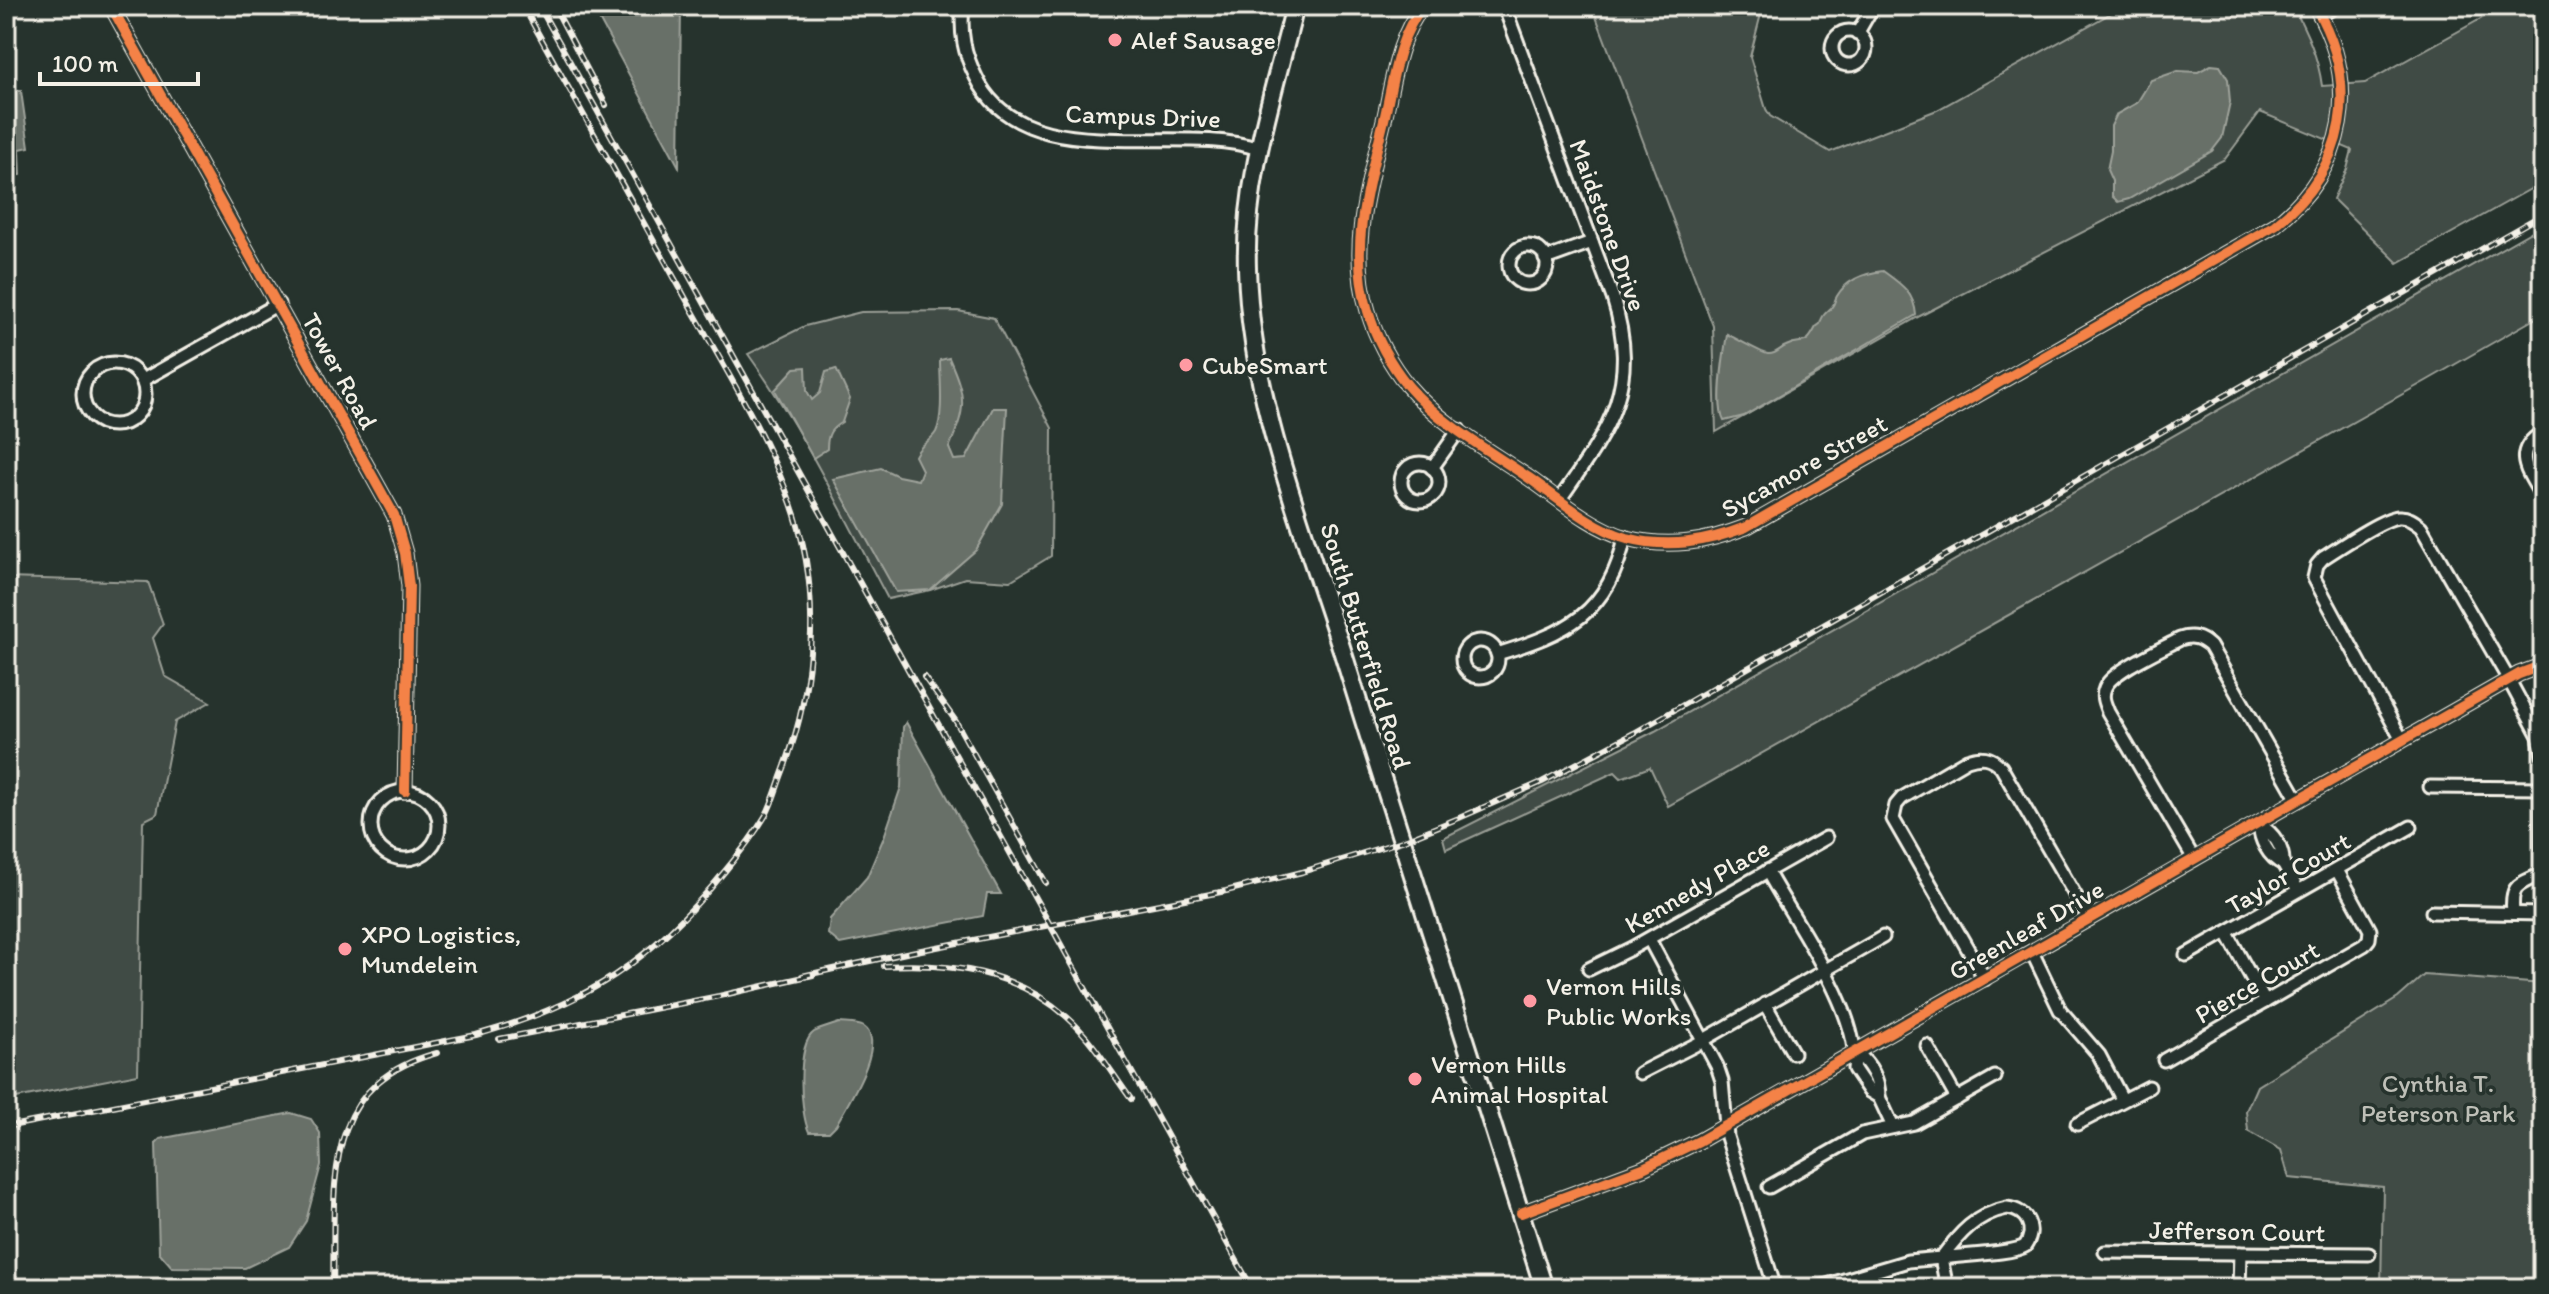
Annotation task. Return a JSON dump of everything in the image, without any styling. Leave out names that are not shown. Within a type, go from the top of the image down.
[{"type":"main road","name":"South Butterfield Road","points":[[1295,6],[1259,149],[1249,216],[1249,322],[1260,384],[1357,701],[1544,1288]]},
{"type":"street","name":"Tower Road","points":[[111,6],[383,493],[400,534],[409,586],[405,791]]},
{"type":"street","name":"Campus Drive","points":[[963,6],[961,35],[967,58],[980,86],[1005,111],[1034,129],[1075,137],[1228,140],[1259,149]]},
{"type":"street","name":"Sycamore Street","points":[[1423,6],[1404,38],[1364,202],[1359,257],[1369,314],[1393,365],[1423,401],[1459,430],[1601,527],[1625,537],[1650,542],[1696,543],[1746,527],[2275,225],[2291,213],[2318,179],[2337,135],[2342,108],[2340,69],[2330,35],[2317,11]]},
{"type":"street","name":"Maidstone Drive","points":[[1504,6],[1620,320],[1624,369],[1612,419],[1560,499]]},
{"type":"street","points":[[1857,34],[1873,6]]},
{"type":"street","points":[[2317,11],[2336,6]]},
{"type":"street","points":[[1545,259],[1592,242]]},
{"type":"street","points":[[143,380],[278,304]]},
{"type":"street","points":[[121,363],[133,369],[143,380],[145,400],[141,410],[126,423],[107,425],[86,408],[84,386],[97,367],[121,363]]},
{"type":"street","points":[[1432,468],[1459,430]]},
{"type":"street","points":[[2543,432],[2530,440],[2524,457],[2543,498]]},
{"type":"street","points":[[2402,740],[2314,578],[2320,560],[2396,517],[2415,522],[2434,550],[2539,736],[2543,756]]},
{"type":"street","points":[[1497,654],[1552,636],[1590,609],[1615,571],[1625,537]]},
{"type":"street","points":[[2194,859],[2104,702],[2105,687],[2114,676],[2188,637],[2204,640],[2298,800]]},
{"type":"street","name":"Greenleaf Drive","points":[[1521,1213],[1643,1168],[1726,1126],[2402,740],[2509,680],[2543,665]]},
{"type":"street","points":[[1985,979],[1895,824],[1894,811],[1902,798],[1967,760],[1978,756],[1998,763],[2089,919]]},
{"type":"street","points":[[2432,912],[2543,914],[2543,776]]},
{"type":"street","points":[[2430,787],[2543,788]]},
{"type":"street","points":[[405,791],[421,796],[433,805],[439,820],[439,829],[428,850],[406,859],[384,852],[372,830],[373,813],[379,804],[386,797],[405,791]]},
{"type":"street","points":[[2259,824],[2260,835],[2273,859],[2283,864],[2298,890]]},
{"type":"street","name":"Taylor Court","points":[[2186,955],[2411,827]]},
{"type":"street","name":"Kennedy Place","points":[[1589,969],[1649,939],[1826,838]]},
{"type":"street","name":"Pierce Court","points":[[2164,1060],[2364,945],[2369,939],[2370,930],[2337,870]]},
{"type":"street","points":[[1767,871],[1842,1006],[1856,1052],[1854,1069],[1869,1091],[1879,1097],[1893,1127]]},
{"type":"street","points":[[2513,913],[2512,892],[2517,885],[2543,873]]},
{"type":"street","points":[[2227,933],[2265,1002]]},
{"type":"street","points":[[1640,1073],[1883,937]]},
{"type":"street","points":[[1649,939],[1722,1081],[1727,1137],[1775,1288]]},
{"type":"street","points":[[2032,952],[2060,1010],[2099,1055],[2122,1099]]},
{"type":"street","points":[[1765,1004],[1793,1053]]},
{"type":"street","points":[[1927,1046],[1957,1099]]},
{"type":"street","points":[[1769,1187],[1862,1134],[1914,1123],[1995,1077]]},
{"type":"street","points":[[2077,1124],[2149,1087]]},
{"type":"street","points":[[1817,1288],[1908,1261],[1941,1258],[2020,1249],[2029,1240],[2027,1218],[2015,1209],[1988,1213],[1958,1235],[1941,1258],[1947,1288]]},
{"type":"street","name":"Jefferson Court","points":[[2105,1252],[2369,1254]]},
{"type":"street","points":[[2239,1288],[2240,1253]]},
{"type":"green space","points":[[1592,6],[1763,6],[1750,57],[1766,109],[1770,116],[1830,152],[1937,110],[2124,6],[2293,6],[2311,45],[2322,86],[2365,83],[2504,6],[2543,6],[2543,182],[2398,263],[2333,199],[2352,150],[2260,112],[2225,159],[1920,316],[1716,432],[1713,326]]},
{"type":"green space","points":[[2543,225],[2543,314],[2426,381],[1668,806],[1650,767],[1621,778],[1615,772],[1446,849],[1443,838],[1655,731]]},
{"type":"green space","points":[[958,311],[994,318],[1052,428],[1051,556],[1010,581],[965,578],[888,599],[805,443],[748,354],[805,326],[861,312]]},
{"type":"green space","points":[[6,578],[148,582],[163,624],[153,638],[165,676],[210,702],[175,722],[157,814],[143,821],[138,1074],[6,1100]]},
{"type":"green space","name":"Cynthia T. Peterson Park","points":[[2424,975],[2543,984],[2543,1288],[2381,1288],[2383,1187],[2289,1178],[2281,1150],[2248,1131],[2246,1111],[2257,1086],[2398,998]]},
{"type":"shaded area","points":[[592,6],[681,6],[679,167]]},
{"type":"shaded area","points":[[2211,65],[2220,66],[2228,79],[2230,102],[2222,138],[2212,151],[2129,199],[2118,202],[2112,196],[2112,181],[2107,170],[2111,126],[2117,114],[2137,103],[2151,80],[2178,71],[2198,72]]},
{"type":"shaded area","points":[[6,91],[21,91],[29,147],[20,149],[21,175],[6,177]]},
{"type":"shaded area","points":[[1883,271],[1909,294],[1916,315],[1744,416],[1724,421],[1720,391],[1727,334],[1768,354],[1806,341],[1846,285],[1863,275]]},
{"type":"shaded area","points":[[949,358],[962,403],[959,423],[949,448],[954,460],[966,459],[993,408],[1007,408],[1002,504],[976,550],[930,590],[896,592],[833,479],[881,468],[918,480],[922,470],[915,456],[936,432],[941,407],[940,360]]},
{"type":"shaded area","points":[[806,367],[807,391],[812,400],[820,393],[826,372],[836,369],[850,399],[842,422],[830,433],[827,449],[813,458],[775,390],[795,368]]},
{"type":"shaded area","points":[[906,722],[1001,894],[987,894],[983,916],[840,944],[828,934],[830,919],[867,877],[884,837],[901,787],[903,727]]},
{"type":"shaded area","points":[[839,1023],[864,1027],[870,1035],[868,1060],[856,1090],[836,1125],[829,1132],[809,1132],[801,1080],[804,1050],[814,1032]]},
{"type":"shaded area","points":[[291,1113],[311,1119],[320,1133],[321,1165],[306,1221],[289,1247],[245,1268],[172,1267],[159,1252],[156,1143],[160,1139]]},
{"type":"railway","points":[[6,1127],[476,1035],[551,1009],[615,975],[671,930],[731,864],[768,810],[794,739],[808,668],[810,596],[798,525],[775,464],[750,412],[523,6]]},
{"type":"railway","points":[[539,6],[1252,1288]]},
{"type":"railway","points":[[554,6],[606,105]]},
{"type":"railway","points":[[802,976],[1226,891],[1302,872],[1402,841],[1542,782],[1634,733],[2543,214]]},
{"type":"railway","points":[[924,677],[955,720],[1046,883]]},
{"type":"railway","points":[[884,966],[957,968],[1026,989],[1047,1001],[1076,1026],[1131,1099]]},
{"type":"railway","points":[[499,1039],[813,975]]},
{"type":"railway","points":[[333,1288],[336,1179],[341,1145],[352,1115],[371,1089],[398,1068],[437,1053]]},
{"type":"cycle path","points":[[111,6],[394,515],[405,553],[409,586],[405,791]]},
{"type":"cycle path","points":[[1423,6],[1407,32],[1397,60],[1363,215],[1360,239],[1362,287],[1379,341],[1408,386],[1465,436],[1601,527],[1627,538],[1658,543],[1702,540],[1746,527],[2275,225],[2318,178],[2339,124],[2342,95],[2338,66],[2315,6]]},
{"type":"cycle path","points":[[1521,1213],[1643,1168],[1699,1141],[2519,674],[2543,665]]},
{"type":"place","name":"Alef Sausage","points":[[1115,40]]},
{"type":"place","name":"CubeSmart","points":[[1186,365]]},
{"type":"place","name":"XPO Logistics, Mundelein","points":[[345,949]]},
{"type":"place","name":"Vernon Hills Public Works","points":[[1530,1001]]},
{"type":"place","name":"Vernon Hills Animal Hospital","points":[[1415,1079]]}]
